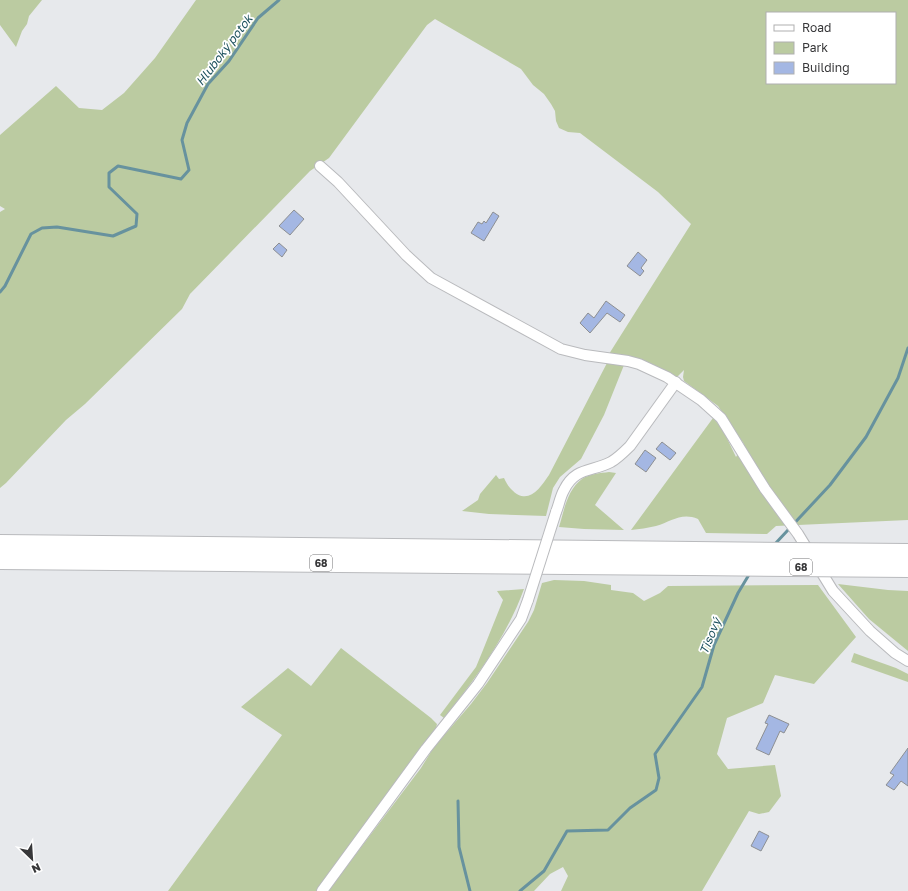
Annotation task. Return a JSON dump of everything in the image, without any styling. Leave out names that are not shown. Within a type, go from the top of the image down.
[{"type":"highway","name":"68","points":[[0,544],[694,558],[908,568]]},
{"type":"highway","name":"68","points":[[0,560],[694,558],[908,553]]},
{"type":"street","points":[[320,166],[338,182],[406,255],[431,278],[561,349],[585,355],[628,361],[651,368],[676,382],[700,400],[720,418],[765,489],[798,534],[834,591],[870,631],[894,653],[908,661]]},
{"type":"street","points":[[322,891],[426,749],[478,684],[521,619],[564,490],[572,479],[582,471],[609,463],[621,455],[630,446],[676,382]]},
{"type":"green space","points":[[0,0],[42,0],[29,16],[27,24],[22,31],[16,47],[0,25]]},
{"type":"green space","points":[[196,0],[908,0],[908,520],[776,526],[767,534],[706,533],[698,519],[692,517],[681,517],[656,526],[631,530],[713,418],[722,428],[736,457],[744,444],[718,406],[684,381],[684,370],[677,377],[665,371],[609,354],[691,224],[658,192],[580,133],[568,132],[559,128],[556,121],[555,111],[551,104],[544,94],[533,85],[521,69],[435,19],[427,25],[329,158],[310,171],[190,294],[182,309],[85,404],[66,420],[0,488],[0,212],[5,209],[0,206],[0,135],[56,86],[79,108],[102,110],[124,93],[155,58]]},
{"type":"green space","points":[[607,363],[624,365],[604,415],[581,459],[560,477],[553,488],[546,516],[489,514],[462,511],[478,500],[480,494],[496,475],[499,479],[504,478],[511,489],[517,494],[528,496],[538,490],[549,475]]},
{"type":"green space","points":[[609,472],[616,473],[595,505],[624,530],[559,527],[569,495],[577,484],[588,476]]},
{"type":"green space","points":[[554,580],[584,581],[611,585],[611,590],[633,593],[644,601],[660,593],[668,586],[818,585],[856,637],[814,684],[775,675],[763,703],[727,718],[717,754],[728,769],[775,765],[781,796],[769,812],[759,814],[749,811],[702,891],[561,891],[568,876],[563,867],[550,874],[534,891],[328,891],[421,768],[434,747],[487,683],[528,622],[534,610],[542,583]]},
{"type":"green space","points":[[838,584],[908,591],[908,651],[869,619]]},
{"type":"green space","points":[[524,589],[517,607],[499,641],[479,673],[444,718],[440,715],[476,667],[503,600],[497,591]]},
{"type":"green space","points":[[341,648],[431,718],[437,724],[436,728],[317,891],[168,891],[282,735],[241,707],[288,668],[311,686]]},
{"type":"green space","points":[[854,653],[896,668],[908,674],[908,682],[851,662]]},
{"type":"building","points":[[294,210],[304,219],[290,235],[279,226]]},
{"type":"building","points":[[493,212],[499,216],[484,241],[471,233],[478,222],[482,224],[484,221],[486,223]]},
{"type":"building","points":[[279,243],[287,250],[282,257],[273,249]]},
{"type":"building","points":[[638,252],[647,260],[641,268],[644,271],[640,276],[627,266]]},
{"type":"building","points":[[606,301],[625,315],[620,322],[607,313],[590,333],[580,323],[588,313],[594,318]]},
{"type":"building","points":[[662,442],[676,453],[670,460],[656,449]]},
{"type":"building","points":[[645,450],[656,458],[646,472],[635,464]]},
{"type":"building","points":[[769,715],[789,724],[784,733],[780,731],[769,755],[756,749],[768,724],[765,723]]},
{"type":"building","points":[[908,748],[908,786],[901,781],[894,790],[886,785],[894,775],[890,773]]},
{"type":"building","points":[[759,831],[769,836],[761,851],[751,846]]},
{"type":"waterway","name":"Hluboký potok","points":[[0,292],[5,286],[31,234],[42,228],[57,227],[113,236],[136,226],[137,214],[109,187],[109,173],[118,166],[181,179],[189,170],[182,140],[187,123],[208,84],[229,61],[258,18],[279,0]]},
{"type":"waterway","name":"Tisový","points":[[774,545],[830,485],[866,437],[898,378],[908,348]]},
{"type":"waterway","name":"Tisový","points":[[520,891],[544,871],[567,831],[608,830],[630,808],[656,790],[659,778],[655,754],[702,687],[714,645],[738,593],[750,573]]},
{"type":"waterway","points":[[458,801],[459,847],[470,891]]}]
